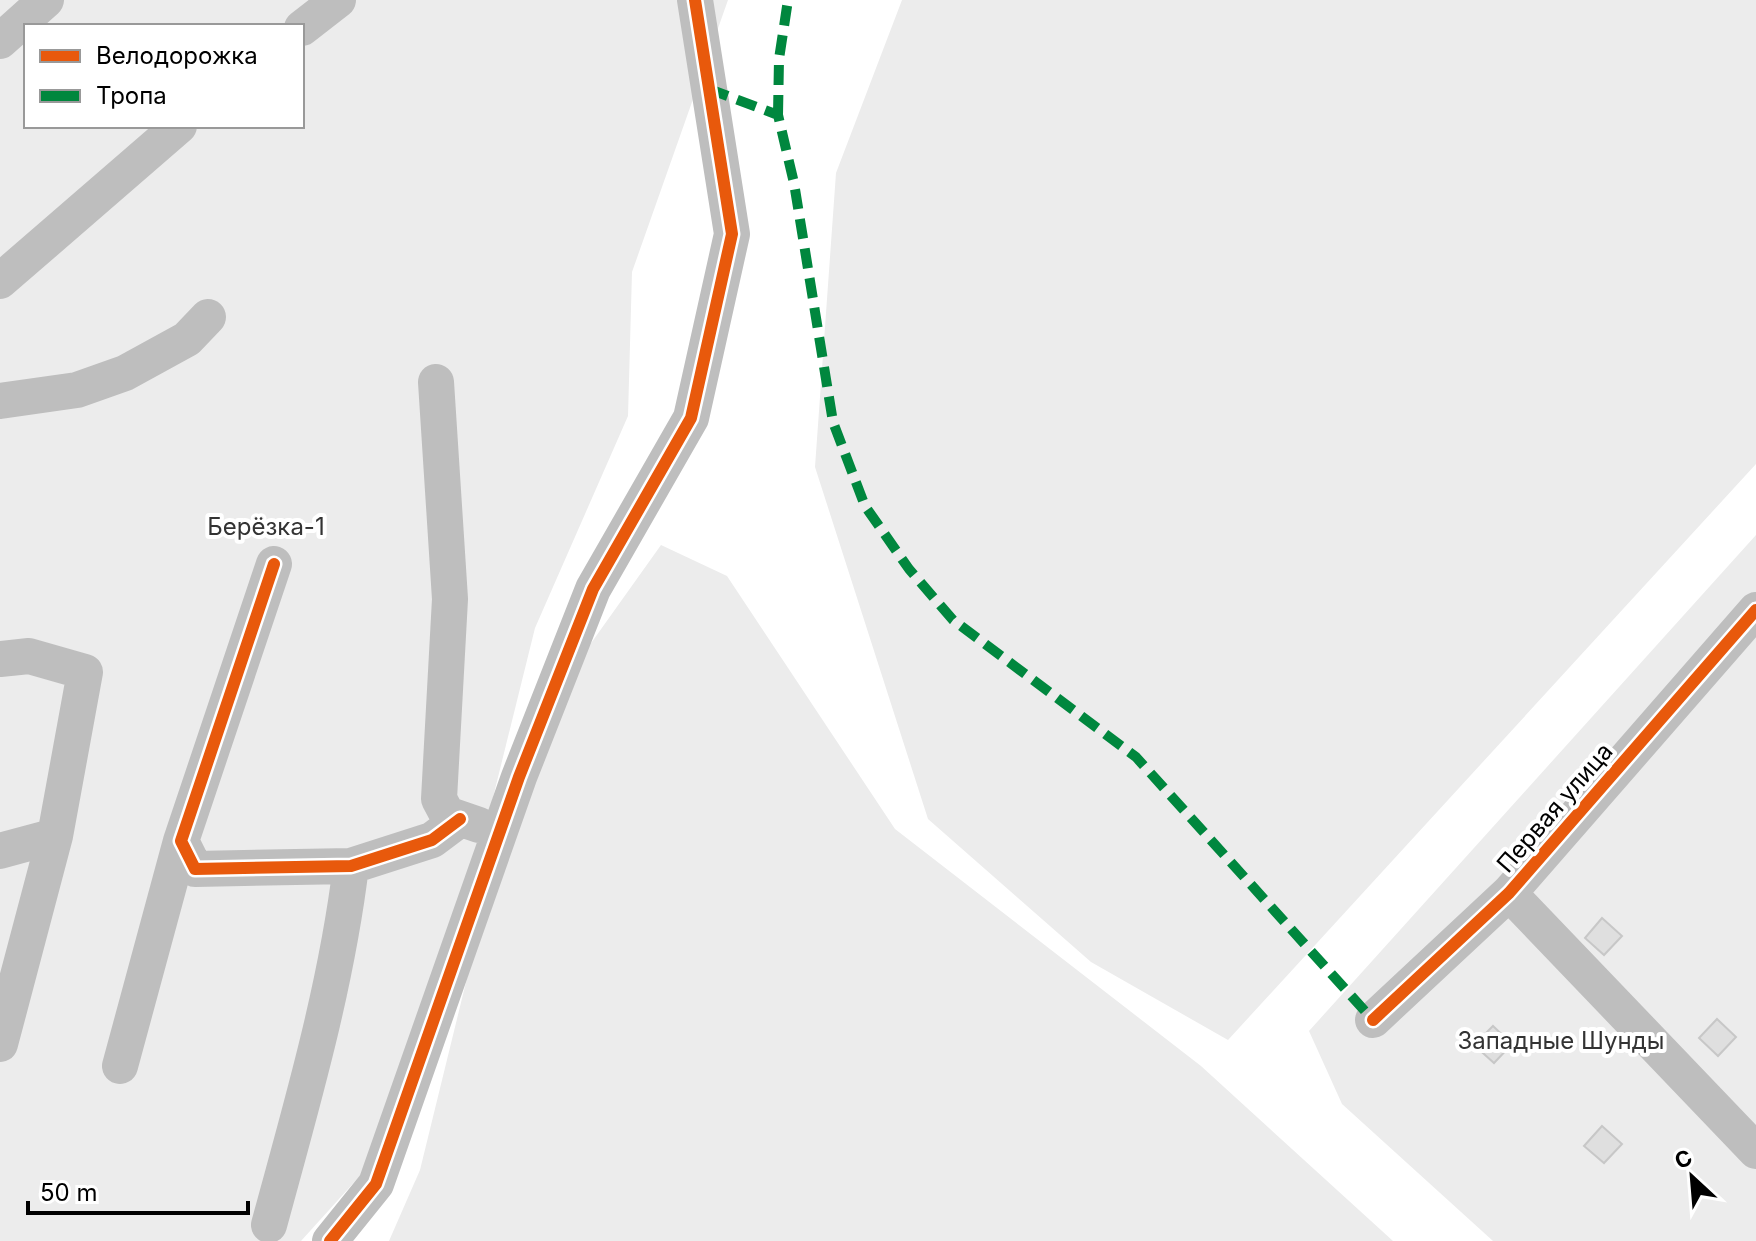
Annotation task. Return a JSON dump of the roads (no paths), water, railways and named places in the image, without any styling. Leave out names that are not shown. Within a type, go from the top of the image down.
[{"type":"street","points":[[0,41],[46,0]]},
{"type":"street","points":[[304,26],[338,0]]},
{"type":"street","points":[[330,1241],[376,1184],[500,832],[593,589],[691,418],[732,234],[695,0]]},
{"type":"street","points":[[0,281],[177,128]]},
{"type":"street","points":[[0,401],[77,390],[125,373],[187,339],[208,317]]},
{"type":"street","points":[[436,382],[450,599],[439,799],[447,814],[500,832]]},
{"type":"street","points":[[120,1066],[181,841],[274,564]]},
{"type":"street","name":"Первая улица","points":[[1373,1020],[1509,893],[1756,610]]},
{"type":"street","points":[[0,659],[29,656],[85,672],[55,836],[0,1044]]},
{"type":"street","points":[[181,841],[195,869],[351,866],[432,840],[460,819]]},
{"type":"street","points":[[0,851],[55,836]]},
{"type":"street","points":[[269,1225],[327,1007],[351,866]]},
{"type":"street","points":[[1509,893],[1756,1151]]},
{"type":"park label","name":"Берёзка-1","points":[[266,527]]},
{"type":"park label","name":"Западные Шунды","points":[[1561,1041]]}]
